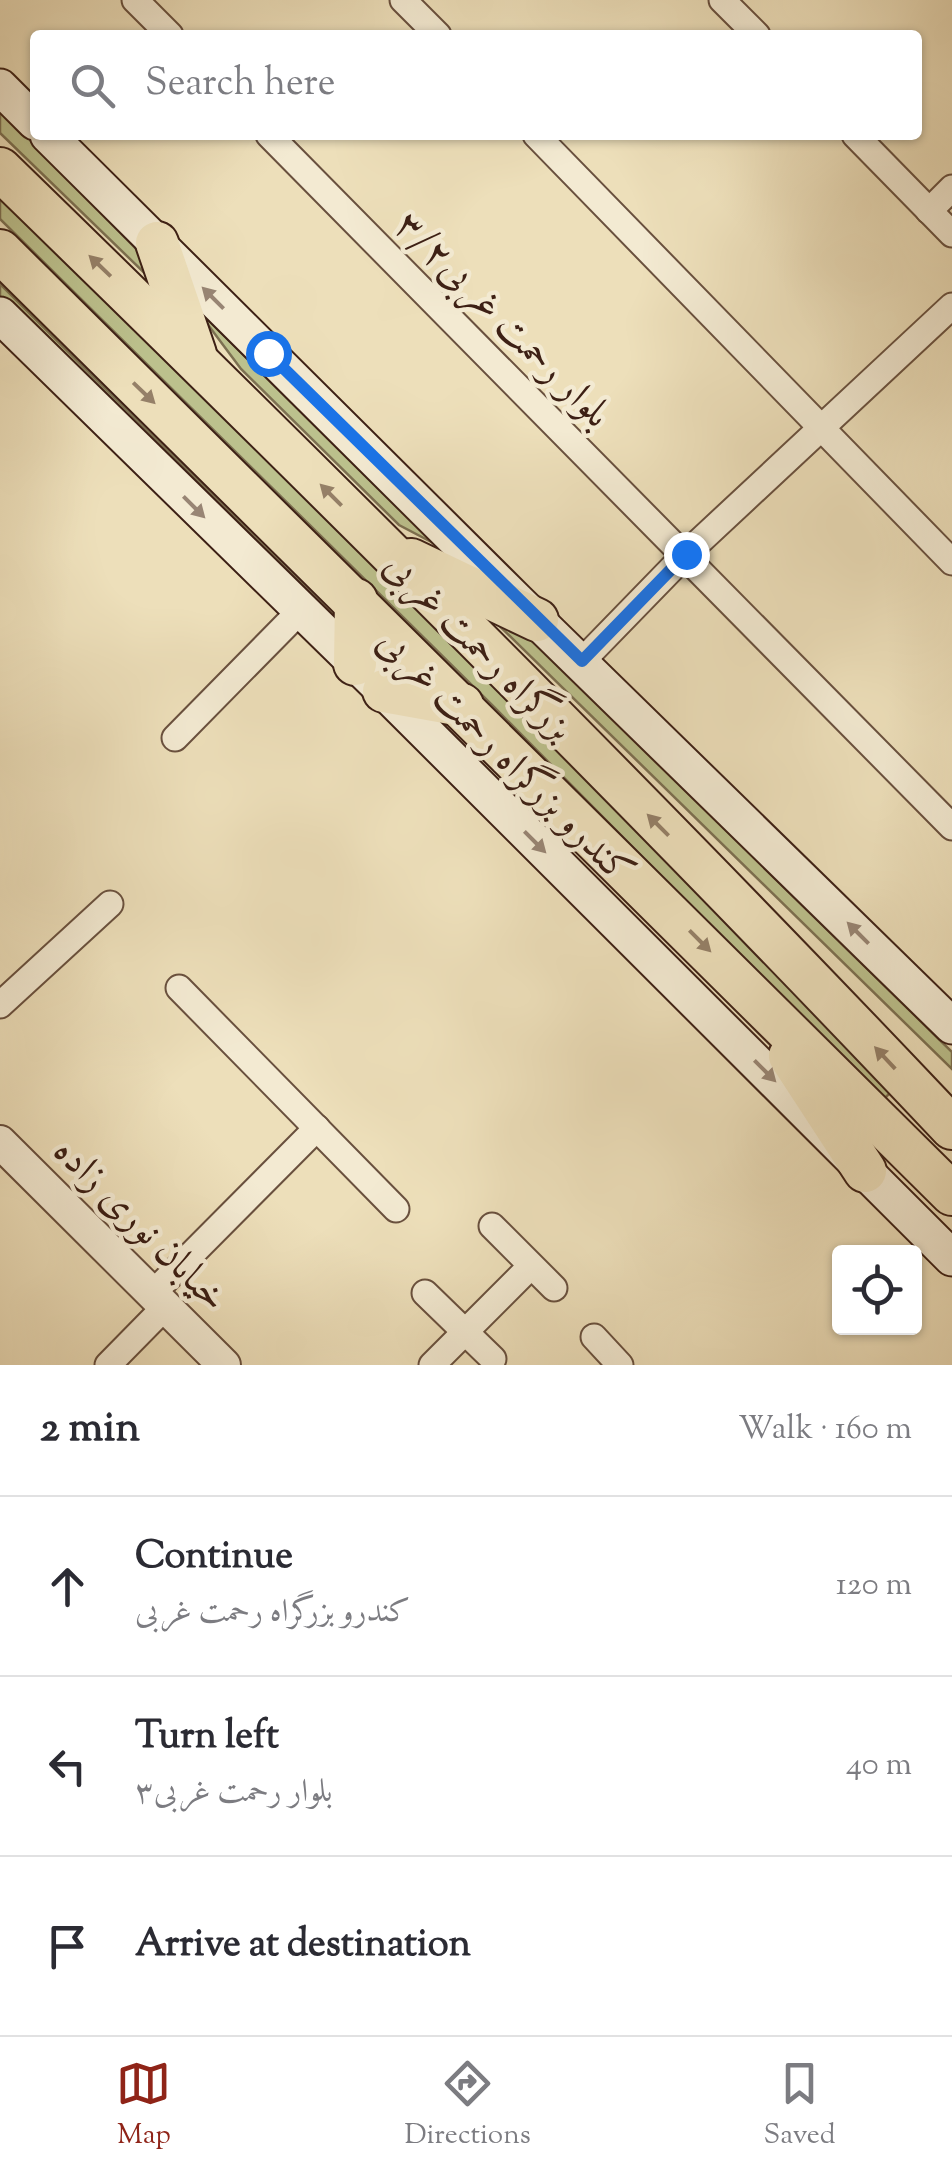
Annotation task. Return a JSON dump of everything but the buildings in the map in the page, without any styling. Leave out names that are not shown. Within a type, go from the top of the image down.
[{"type":"highway","name":"بزرگراه رحمت غربی","points":[[0,169],[384,547],[952,1128]]},
{"type":"highway","points":[[157,243],[199,364]]},
{"type":"highway","name":"بزرگراه رحمت غربی","points":[[0,251],[952,1194]]},
{"type":"highway","points":[[384,547],[537,620]]},
{"type":"highway","points":[[356,600],[370,677],[462,705]]},
{"type":"highway","points":[[744,984],[866,1171]]},
{"type":"main road","points":[[0,87],[30,117]]},
{"type":"main road","points":[[53,140],[952,1026]]},
{"type":"main road","name":"کندرو بزرگراه رحمت غربی","points":[[0,315],[370,677],[952,1258]]},
{"type":"street","points":[[135,0],[165,30]]},
{"type":"street","points":[[404,0],[433,30]]},
{"type":"street","points":[[722,0],[751,30]]},
{"type":"street","name":"بلوار رحمت غربی۳/۲","points":[[275,140],[952,827]]},
{"type":"street","points":[[541,140],[952,562]]},
{"type":"street","points":[[860,140],[952,234]]},
{"type":"street","points":[[929,211],[952,188]]},
{"type":"street","points":[[582,661],[686,554],[952,306]]},
{"type":"street","points":[[176,738],[300,612]]},
{"type":"street","points":[[0,1005],[110,904]]},
{"type":"street","points":[[179,988],[396,1209]]},
{"type":"street","points":[[108,1365],[159,1300],[318,1128]]},
{"type":"street","name":"خیابان نوری زاده","points":[[0,1142],[224,1365]]},
{"type":"street","points":[[492,1226],[554,1288]]},
{"type":"street","points":[[432,1365],[531,1266]]},
{"type":"street","points":[[425,1293],[492,1359]]},
{"type":"street","points":[[594,1337],[620,1365]]},
{"type":"green space","points":[[0,109],[142,255],[161,289],[0,133]]},
{"type":"green space","points":[[0,194],[550,736],[891,1092],[883,1100],[494,707],[0,219]]},
{"type":"green space","points":[[0,284],[332,614],[336,629],[0,301]]},
{"type":"green space","points":[[194,306],[439,546],[399,525],[241,369]]},
{"type":"green space","points":[[474,601],[525,633],[952,1052],[952,1069]]},
{"type":"route","points":[[268,353],[582,661],[686,554]]}]
